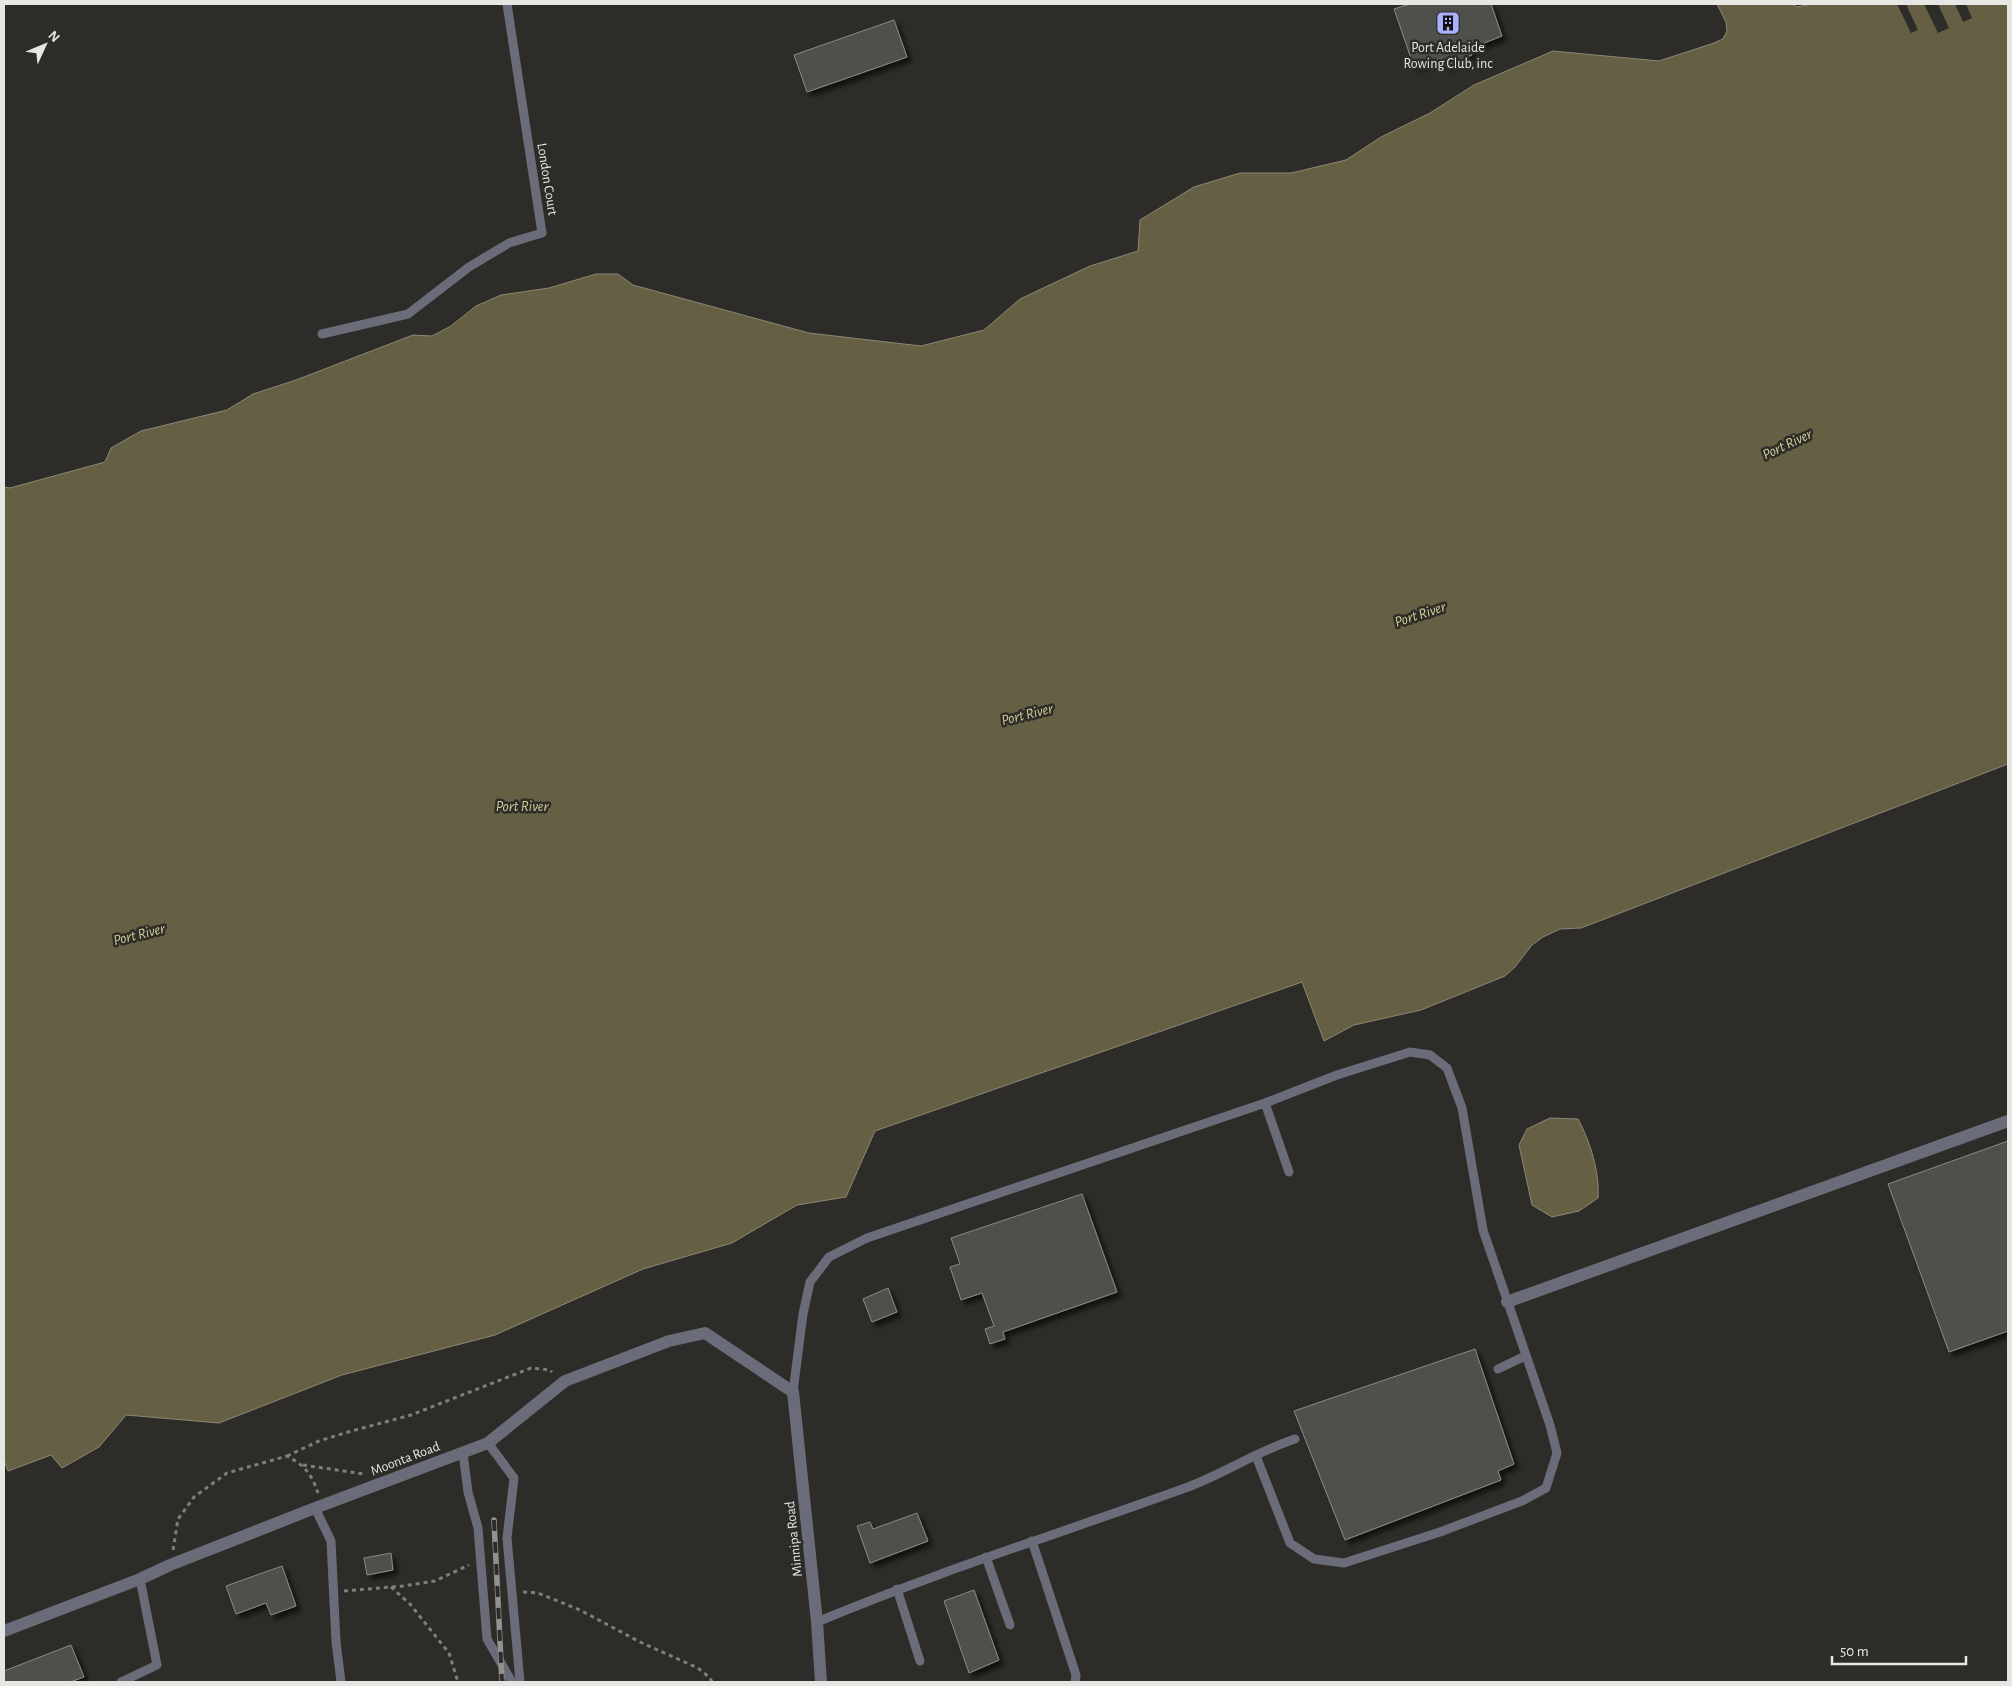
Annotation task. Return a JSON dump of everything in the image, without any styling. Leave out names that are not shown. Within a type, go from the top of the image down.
[{"type":"street","points":[[1507,1302],[2008,1120]]},
{"type":"street","name":"Moonta Road","points":[[4,1631],[140,1579],[170,1565],[318,1507],[488,1443],[565,1381],[669,1341],[705,1333],[793,1392]]},
{"type":"street","name":"Minnipa Road","points":[[793,1392],[817,1622],[821,1682]]},
{"type":"lane","name":"London Court","points":[[322,334],[408,314],[469,267],[509,243],[542,232],[507,4]]},
{"type":"lane","points":[[793,1392],[803,1314],[810,1282],[829,1257],[867,1238],[1265,1103],[1337,1075],[1410,1052],[1430,1055],[1447,1068],[1462,1108],[1483,1230],[1550,1426],[1557,1453],[1546,1488],[1522,1501],[1458,1525],[1344,1563],[1314,1559],[1290,1543],[1256,1456]]},
{"type":"lane","points":[[1265,1103],[1289,1172]]},
{"type":"lane","points":[[1498,1369],[1525,1356]]},
{"type":"lane","points":[[817,1622],[897,1589],[1191,1486],[1274,1446],[1296,1439]]},
{"type":"lane","points":[[488,1443],[514,1478],[507,1538],[520,1682]]},
{"type":"lane","points":[[463,1453],[468,1492],[478,1528],[487,1639],[512,1682]]},
{"type":"lane","points":[[318,1507],[332,1541],[336,1642],[340,1682]]},
{"type":"lane","points":[[1032,1541],[1076,1675],[1075,1682]]},
{"type":"lane","points":[[986,1557],[1010,1626]]},
{"type":"lane","points":[[121,1682],[157,1666],[140,1579]]},
{"type":"lane","points":[[897,1589],[920,1661]]},
{"type":"path","points":[[170,1565],[178,1519],[194,1497],[227,1473],[288,1456],[319,1441],[348,1432],[411,1416],[531,1368],[550,1370],[565,1381]]},
{"type":"path","points":[[288,1456],[303,1465],[366,1474]]},
{"type":"path","points":[[303,1465],[313,1479],[318,1507]]},
{"type":"path","points":[[334,1593],[435,1581],[480,1560]]},
{"type":"path","points":[[391,1587],[410,1604],[449,1653],[458,1682]]},
{"type":"path","points":[[512,1590],[538,1593],[580,1610],[640,1642],[698,1668],[712,1682]]},
{"type":"water","name":"Port River","points":[[1717,4],[1793,4],[1797,7],[1812,4],[2008,4],[2008,764],[1581,928],[1560,929],[1532,945],[1515,967],[1505,976],[1421,1010],[1354,1025],[1324,1041],[1302,982],[875,1131],[846,1197],[797,1205],[732,1243],[643,1269],[495,1335],[342,1375],[219,1423],[126,1415],[99,1447],[62,1468],[51,1455],[8,1471],[4,1460],[4,487],[10,488],[105,462],[111,448],[141,431],[227,410],[253,394],[296,380],[413,335],[432,336],[451,326],[476,306],[501,295],[549,288],[596,274],[618,274],[633,285],[809,333],[921,346],[984,330],[1020,299],[1090,266],[1138,251],[1140,220],[1194,187],[1240,173],[1291,173],[1346,160],[1381,137],[1430,113],[1474,85],[1553,51],[1659,61],[1714,43],[1723,39],[1727,31],[1726,22]]},
{"type":"water","points":[[1550,1118],[1578,1119],[1593,1157],[1598,1188],[1598,1198],[1579,1211],[1552,1217],[1532,1205],[1519,1145],[1527,1129]]},
{"type":"pier","points":[[1897,4],[1906,4],[1918,30],[1911,33]]},
{"type":"pier","points":[[1924,4],[1938,4],[1949,28],[1938,33]]},
{"type":"pier","points":[[1955,4],[1966,4],[1972,18],[1963,22]]},
{"type":"building","name":"Port Adelaide Rowing Club, inc","points":[[1410,4],[1491,4],[1502,36],[1469,49],[1472,55],[1445,66],[1442,58],[1414,67],[1394,9]]},
{"type":"building","points":[[894,20],[907,57],[807,92],[794,55]]},
{"type":"building","points":[[2008,1141],[2008,1331],[1949,1352],[1888,1184]]},
{"type":"building","points":[[1082,1194],[1117,1292],[1003,1332],[1005,1339],[990,1344],[985,1329],[994,1326],[982,1293],[961,1300],[950,1267],[960,1264],[951,1238]]},
{"type":"building","points":[[888,1288],[897,1312],[872,1322],[863,1299]]},
{"type":"building","points":[[1475,1349],[1514,1464],[1498,1471],[1501,1480],[1345,1540],[1294,1411]]},
{"type":"building","points":[[917,1513],[928,1541],[870,1563],[857,1526],[870,1522],[873,1529]]},
{"type":"building","points":[[391,1553],[393,1570],[367,1575],[364,1558]]},
{"type":"building","points":[[282,1566],[296,1606],[271,1615],[266,1603],[236,1614],[226,1586]]},
{"type":"building","points":[[974,1590],[999,1660],[969,1673],[944,1601]]},
{"type":"building","points":[[71,1645],[84,1677],[70,1682],[4,1682],[4,1671]]},
{"type":"railway","points":[[494,1520],[502,1682]]},
{"type":"place","name":"Port Adelaide Rowing Club, inc","points":[[1448,23]]}]
